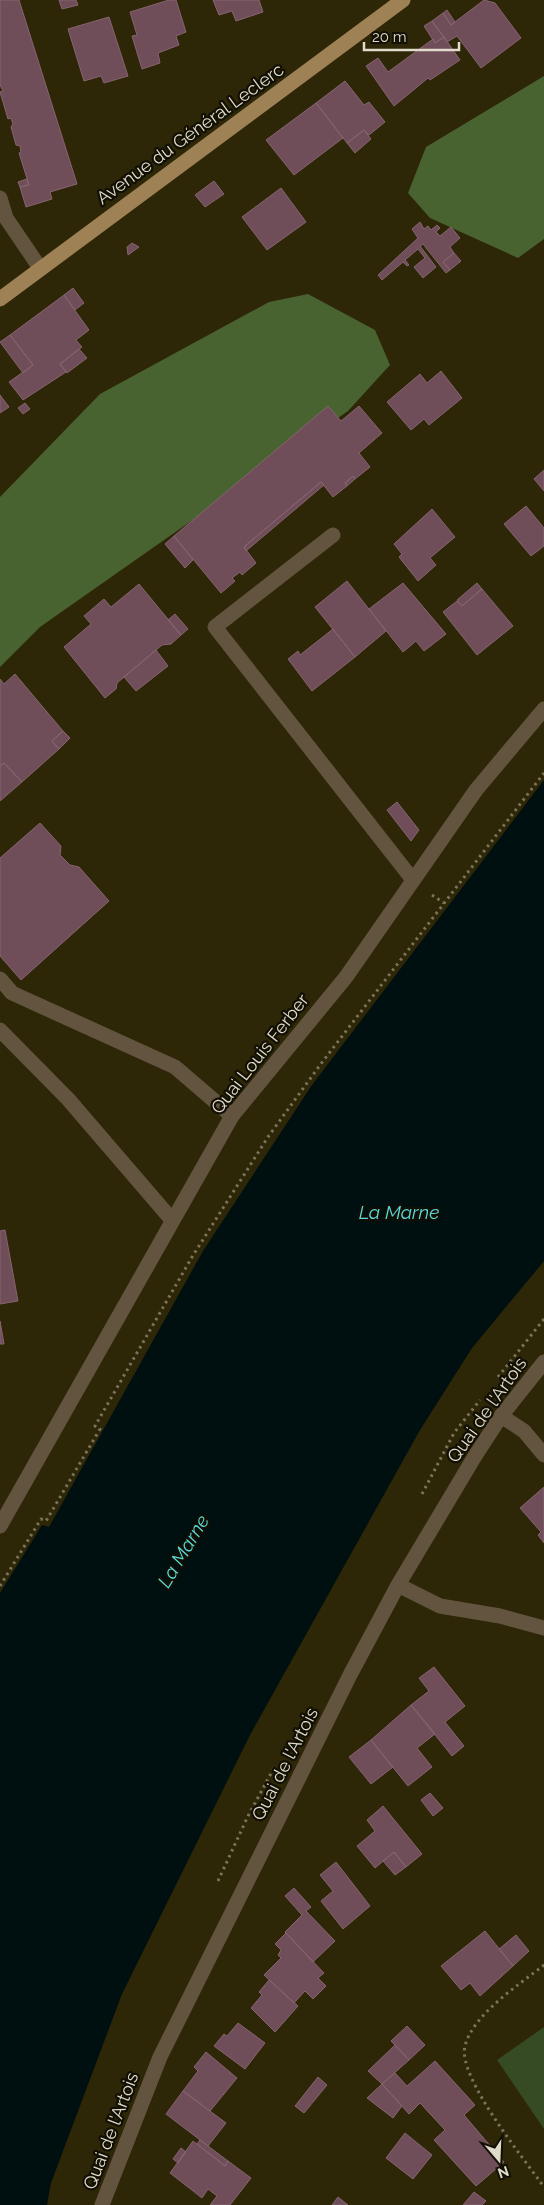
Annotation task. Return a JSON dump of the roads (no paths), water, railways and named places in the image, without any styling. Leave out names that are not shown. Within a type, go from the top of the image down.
[{"type":"main road","name":"Avenue du Général Leclerc","points":[[0,299],[401,1]]},
{"type":"street","points":[[0,198],[6,218],[40,268]]},
{"type":"street","points":[[333,535],[214,627],[413,880]]},
{"type":"street","name":"Quai Louis Ferber","points":[[0,1526],[232,1116],[346,977],[476,790],[544,709]]},
{"type":"street","points":[[0,979],[12,993],[175,1067],[232,1116]]},
{"type":"street","points":[[0,1030],[68,1099],[172,1220]]},
{"type":"street","name":"Quai de l'Artois","points":[[102,2205],[160,2057],[350,1675],[398,1585],[501,1416],[544,1362]]},
{"type":"street","points":[[501,1416],[524,1431],[544,1455]]},
{"type":"street","points":[[398,1585],[440,1606],[500,1616],[544,1628]]},
{"type":"water","name":"La Marne","points":[[544,780],[544,1261],[472,1348],[420,1430],[250,1735],[122,1994],[51,2183],[47,2205],[0,2205],[0,1593],[42,1525],[49,1527],[203,1251],[312,1085]]}]
